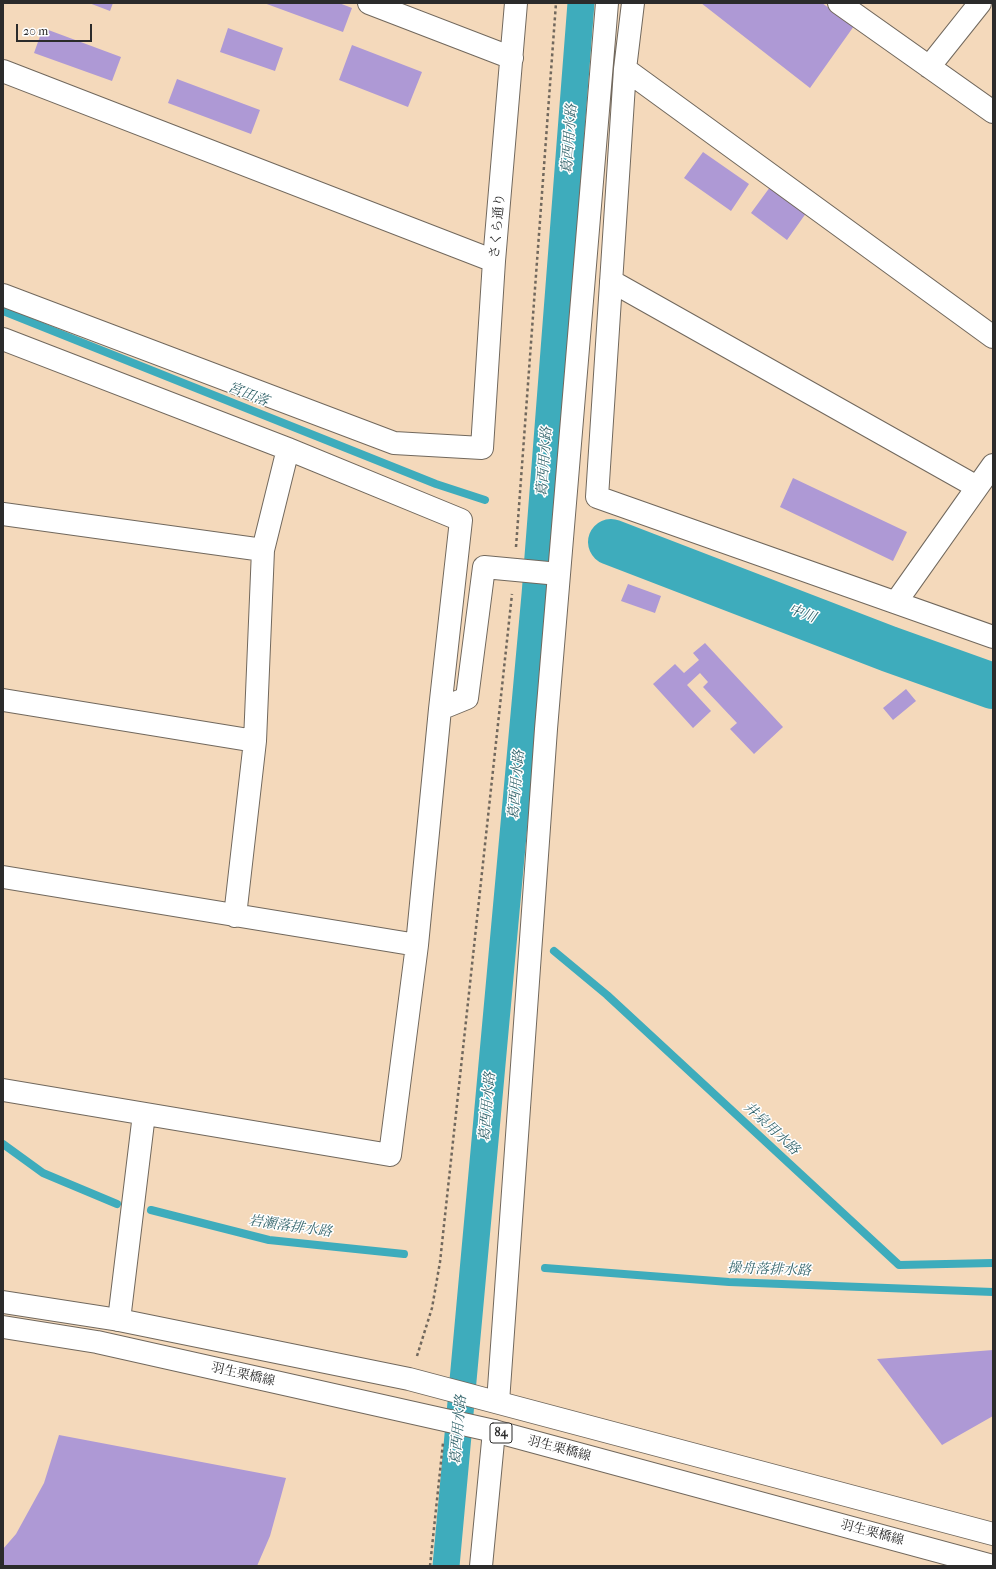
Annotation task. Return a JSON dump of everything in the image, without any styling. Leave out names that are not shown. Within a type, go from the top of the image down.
[{"type":"street","points":[[369,3],[512,58]]},
{"type":"street","name":"さくら通り","points":[[3,295],[394,443],[482,448],[494,261],[516,3]]},
{"type":"street","points":[[498,1402],[545,745],[607,3]]},
{"type":"street","points":[[633,3],[625,69],[597,497],[896,602],[993,638]]},
{"type":"street","points":[[839,3],[993,112]]},
{"type":"street","points":[[929,67],[980,3]]},
{"type":"street","points":[[625,69],[993,337]]},
{"type":"street","points":[[3,71],[494,261]]},
{"type":"street","points":[[611,281],[977,487]]},
{"type":"street","points":[[3,339],[288,449],[461,520],[440,709],[417,945],[390,1154],[3,1090]]},
{"type":"street","points":[[235,916],[255,741],[263,550],[288,449]]},
{"type":"street","points":[[896,602],[993,465]]},
{"type":"street","points":[[3,514],[263,550]]},
{"type":"street","points":[[440,709],[467,698],[484,567],[559,574]]},
{"type":"street","points":[[3,700],[255,741]]},
{"type":"street","points":[[3,877],[417,945]]},
{"type":"street","points":[[119,1320],[144,1114]]},
{"type":"street","name":"84","points":[[3,1302],[119,1320],[409,1379],[993,1534]]},
{"type":"street","name":"羽生栗橋線","points":[[3,1327],[97,1342],[494,1431],[993,1566]]},
{"type":"street","points":[[481,1566],[494,1431]]},
{"type":"path","points":[[409,1379],[432,1308],[440,1262],[515,570],[556,3]]},
{"type":"path","points":[[430,1566],[445,1420]]},
{"type":"building","points":[[89,3],[113,3],[110,11]]},
{"type":"building","points":[[264,3],[339,3],[352,8],[343,32]]},
{"type":"building","points":[[701,3],[822,3],[854,26],[810,88]]},
{"type":"building","points":[[43,28],[121,57],[112,81],[34,53]]},
{"type":"building","points":[[228,28],[283,48],[275,71],[220,52]]},
{"type":"building","points":[[352,45],[422,72],[408,107],[339,80]]},
{"type":"building","points":[[177,79],[260,110],[251,134],[168,103]]},
{"type":"building","points":[[703,152],[749,184],[731,211],[684,178]]},
{"type":"building","points":[[773,183],[809,209],[787,240],[751,213]]},
{"type":"building","points":[[793,478],[907,532],[893,561],[780,507]]},
{"type":"building","points":[[628,584],[661,596],[655,613],[621,601]]},
{"type":"building","points":[[705,643],[783,727],[754,754],[730,729],[737,723],[703,687],[708,682],[700,673],[687,685],[711,711],[693,728],[653,684],[675,664],[684,673],[699,660],[693,653]]},
{"type":"building","points":[[906,689],[916,701],[893,720],[883,708]]},
{"type":"building","points":[[993,1350],[993,1416],[942,1445],[877,1359]]},
{"type":"building","points":[[59,1435],[286,1478],[270,1536],[257,1566],[3,1566],[3,1549],[16,1534],[44,1483]]},
{"type":"waterway","name":"葛西用水路","points":[[446,1566],[535,595],[581,3]]},
{"type":"waterway","name":"宮田落","points":[[3,311],[436,484],[485,500]]},
{"type":"waterway","name":"中川","points":[[611,542],[889,649],[993,686]]},
{"type":"waterway","name":"井泉用水路","points":[[554,951],[607,995],[899,1265],[993,1263]]},
{"type":"waterway","name":"岩瀬落排水路","points":[[3,1144],[43,1173],[117,1204]]},
{"type":"waterway","name":"岩瀬落排水路","points":[[151,1210],[269,1240],[404,1254]]},
{"type":"waterway","name":"操舟落排水路","points":[[545,1268],[729,1282],[993,1292]]}]
